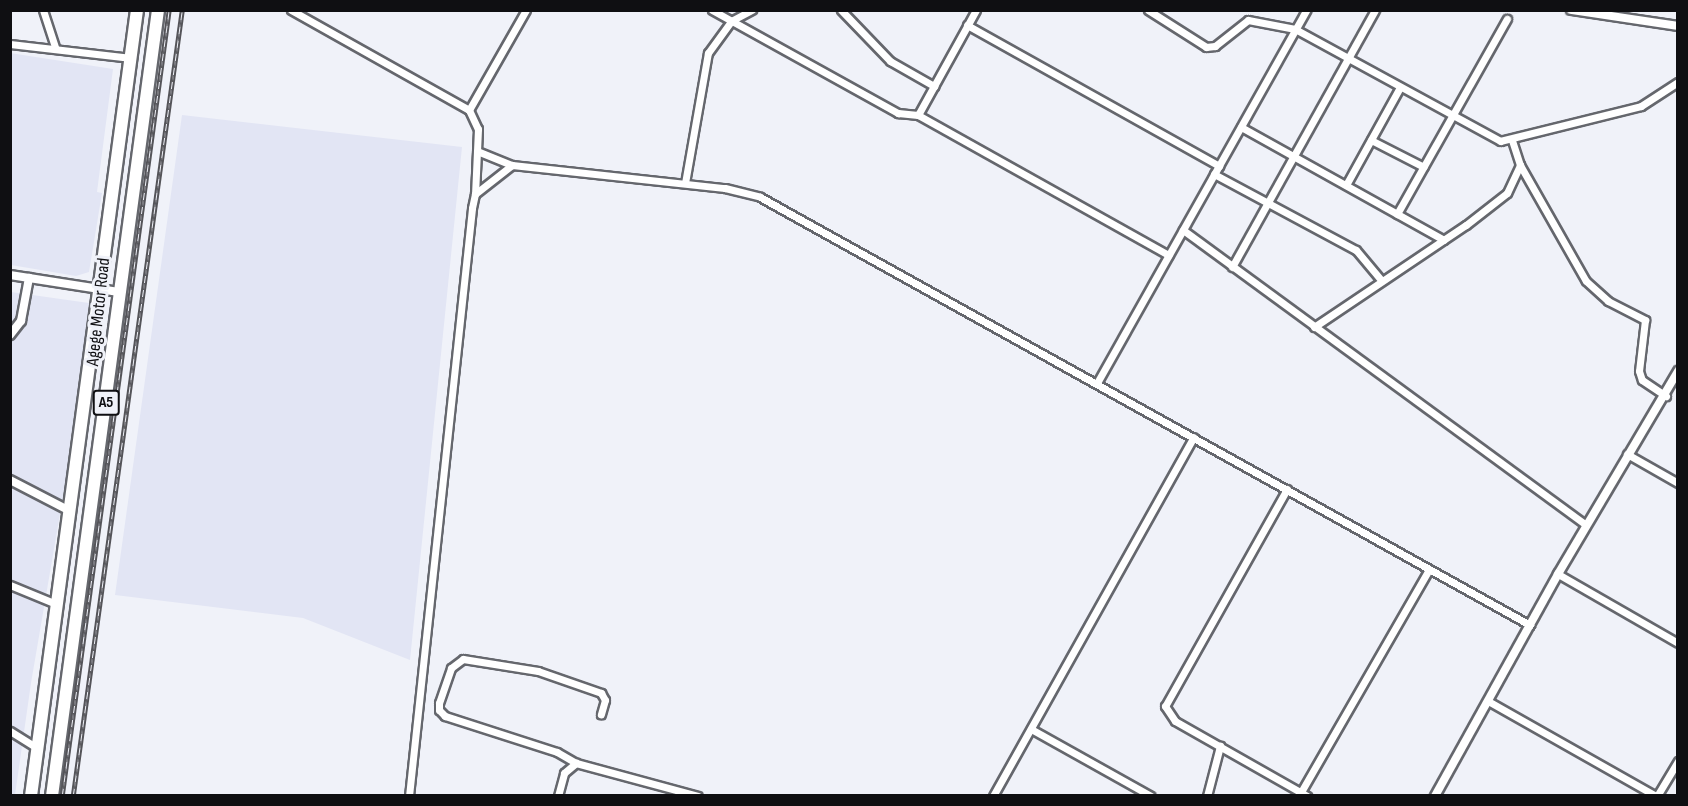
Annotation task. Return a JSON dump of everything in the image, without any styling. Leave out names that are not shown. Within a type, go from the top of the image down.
[{"type":"highway","name":"Agege Motor Road","points":[[31,795],[137,10]]},
{"type":"highway","name":"Agege Motor Road","points":[[52,795],[158,10]]},
{"type":"street","points":[[43,10],[55,48]]},
{"type":"street","points":[[291,10],[469,110],[478,129],[475,194],[409,795]]},
{"type":"street","points":[[469,110],[526,10]]},
{"type":"street","points":[[712,10],[898,113],[918,115],[1168,255]]},
{"type":"street","points":[[685,183],[708,53],[731,21],[752,10]]},
{"type":"street","points":[[841,10],[890,61],[934,86]]},
{"type":"street","points":[[918,115],[976,10]]},
{"type":"street","points":[[1148,10],[1206,47],[1215,46],[1248,20],[1257,19],[1295,29],[1493,138],[1512,140],[1641,106],[1677,82]]},
{"type":"street","points":[[1097,383],[1306,10]]},
{"type":"street","points":[[1232,267],[1270,203],[1375,10]]},
{"type":"street","points":[[1571,10],[1677,26]]},
{"type":"street","points":[[1397,214],[1507,19]]},
{"type":"street","points":[[968,26],[1219,166]]},
{"type":"street","points":[[10,44],[131,58]]},
{"type":"street","points":[[1346,185],[1400,87]]},
{"type":"street","points":[[1240,127],[1443,240]]},
{"type":"street","points":[[1371,140],[1424,167]]},
{"type":"street","points":[[1512,140],[1520,165],[1586,282],[1608,301],[1645,320],[1640,371],[1642,380],[1666,396]]},
{"type":"street","points":[[477,151],[512,165],[685,183],[760,197],[1530,625]]},
{"type":"street","points":[[475,194],[512,165]]},
{"type":"street","points":[[1314,327],[1443,240],[1507,193],[1520,165]]},
{"type":"street","points":[[1214,174],[1356,250],[1382,281]]},
{"type":"street","points":[[1183,230],[1586,525]]},
{"type":"street","points":[[10,275],[119,292]]},
{"type":"street","points":[[10,335],[21,321],[29,278]]},
{"type":"street","points":[[1435,795],[1627,454],[1666,396],[1677,371]]},
{"type":"street","points":[[993,795],[1194,437]]},
{"type":"street","points":[[1627,454],[1677,483]]},
{"type":"street","points":[[10,480],[70,511]]},
{"type":"street","points":[[1287,489],[1166,698],[1168,714],[1304,794],[1429,569]]},
{"type":"street","points":[[1558,574],[1677,643]]},
{"type":"street","points":[[10,585],[56,604]]},
{"type":"street","points":[[601,714],[605,700],[601,693],[538,671],[463,659],[451,669],[439,703],[439,710],[445,716],[557,753],[576,763],[698,795]]},
{"type":"street","points":[[1488,701],[1657,795],[1677,760]]},
{"type":"street","points":[[1031,729],[1151,795]]},
{"type":"street","points":[[10,731],[37,748]]},
{"type":"street","points":[[1207,795],[1220,746]]},
{"type":"street","points":[[558,795],[564,773],[576,763]]},
{"type":"shaded area","points":[[10,53],[113,69],[97,192],[102,193],[89,272],[76,276],[11,265]]},
{"type":"shaded area","points":[[182,115],[462,147],[410,660],[303,618],[115,595]]},
{"type":"shaded area","points":[[11,292],[96,304],[31,683],[15,795],[11,796]]},
{"type":"railway","points":[[62,796],[169,10]]},
{"type":"railway","points":[[73,796],[182,10]]}]
